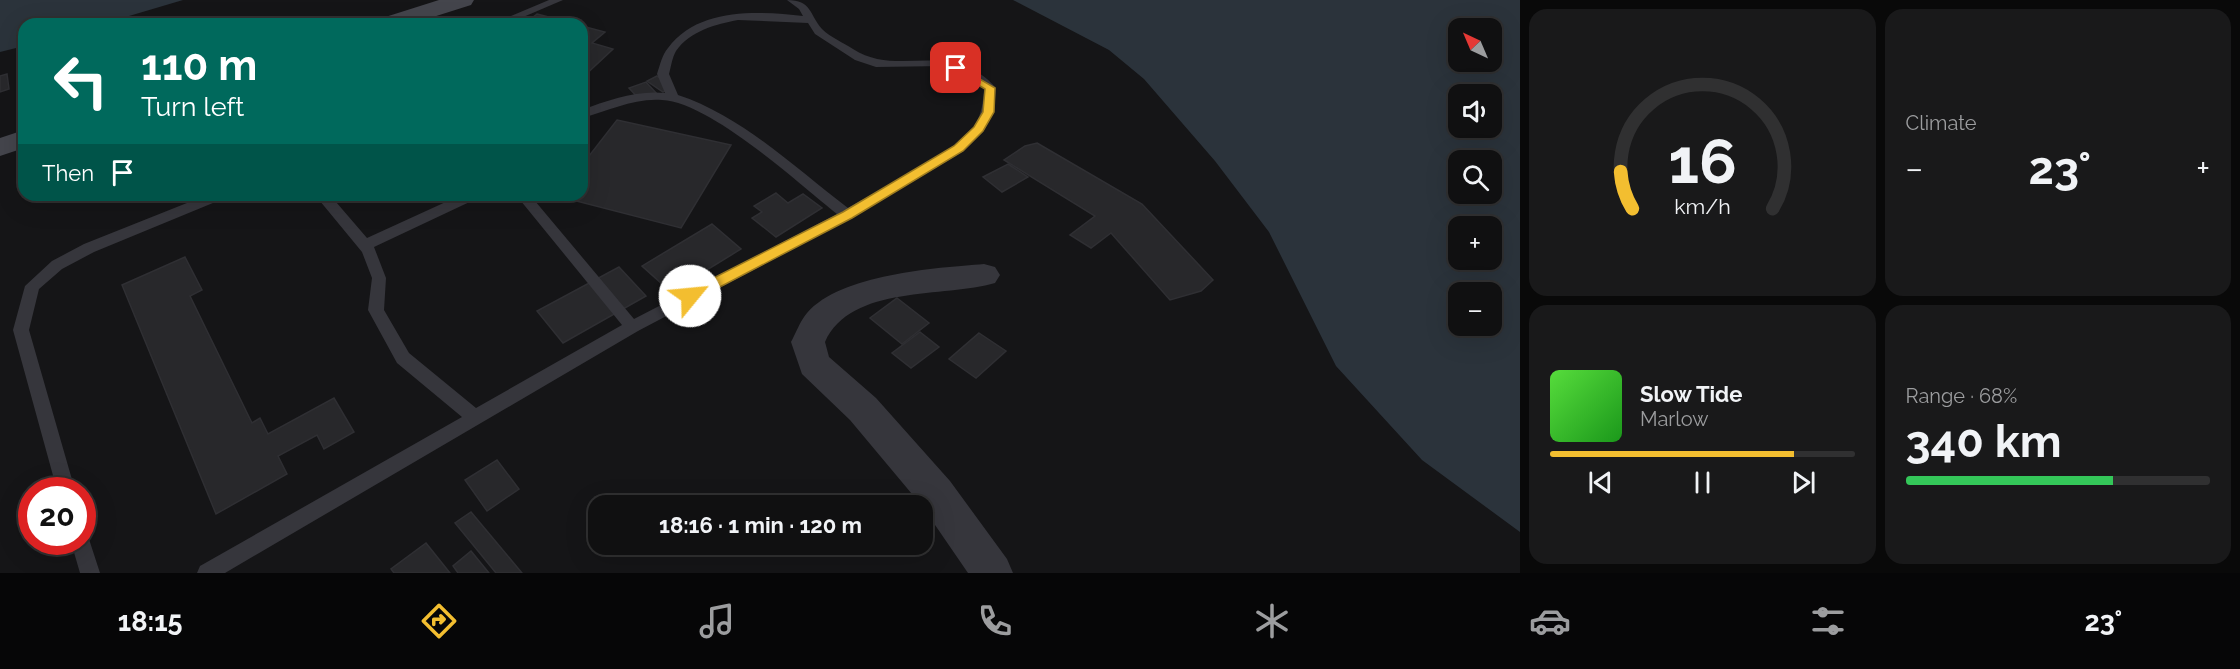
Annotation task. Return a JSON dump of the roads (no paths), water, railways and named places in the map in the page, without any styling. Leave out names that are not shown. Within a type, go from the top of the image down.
[{"type":"main road","points":[[406,18],[462,0]]},
{"type":"main road","points":[[0,147],[18,141]]},
{"type":"street","points":[[984,275],[929,280],[872,291],[822,319],[808,342],[814,364],[863,409],[936,493],[992,573]]},
{"type":"lane","points":[[512,18],[558,0]]},
{"type":"lane","points":[[207,573],[632,327],[847,215],[958,148],[979,129],[988,112],[990,88],[968,72],[945,63],[876,64],[859,58],[819,32],[803,7],[792,0]]},
{"type":"lane","points":[[672,97],[663,74],[672,49],[693,29],[725,19],[761,15],[813,20]]},
{"type":"lane","points":[[588,112],[645,98],[672,97],[713,115],[847,215]]},
{"type":"lane","points":[[62,477],[21,330],[32,286],[57,265],[89,248],[205,201]]},
{"type":"lane","points":[[327,201],[365,245],[380,278],[376,310],[403,358],[476,418]]},
{"type":"lane","points":[[365,245],[460,201]]},
{"type":"lane","points":[[528,201],[632,327]]},
{"type":"lane","points":[[85,555],[90,573]]}]
